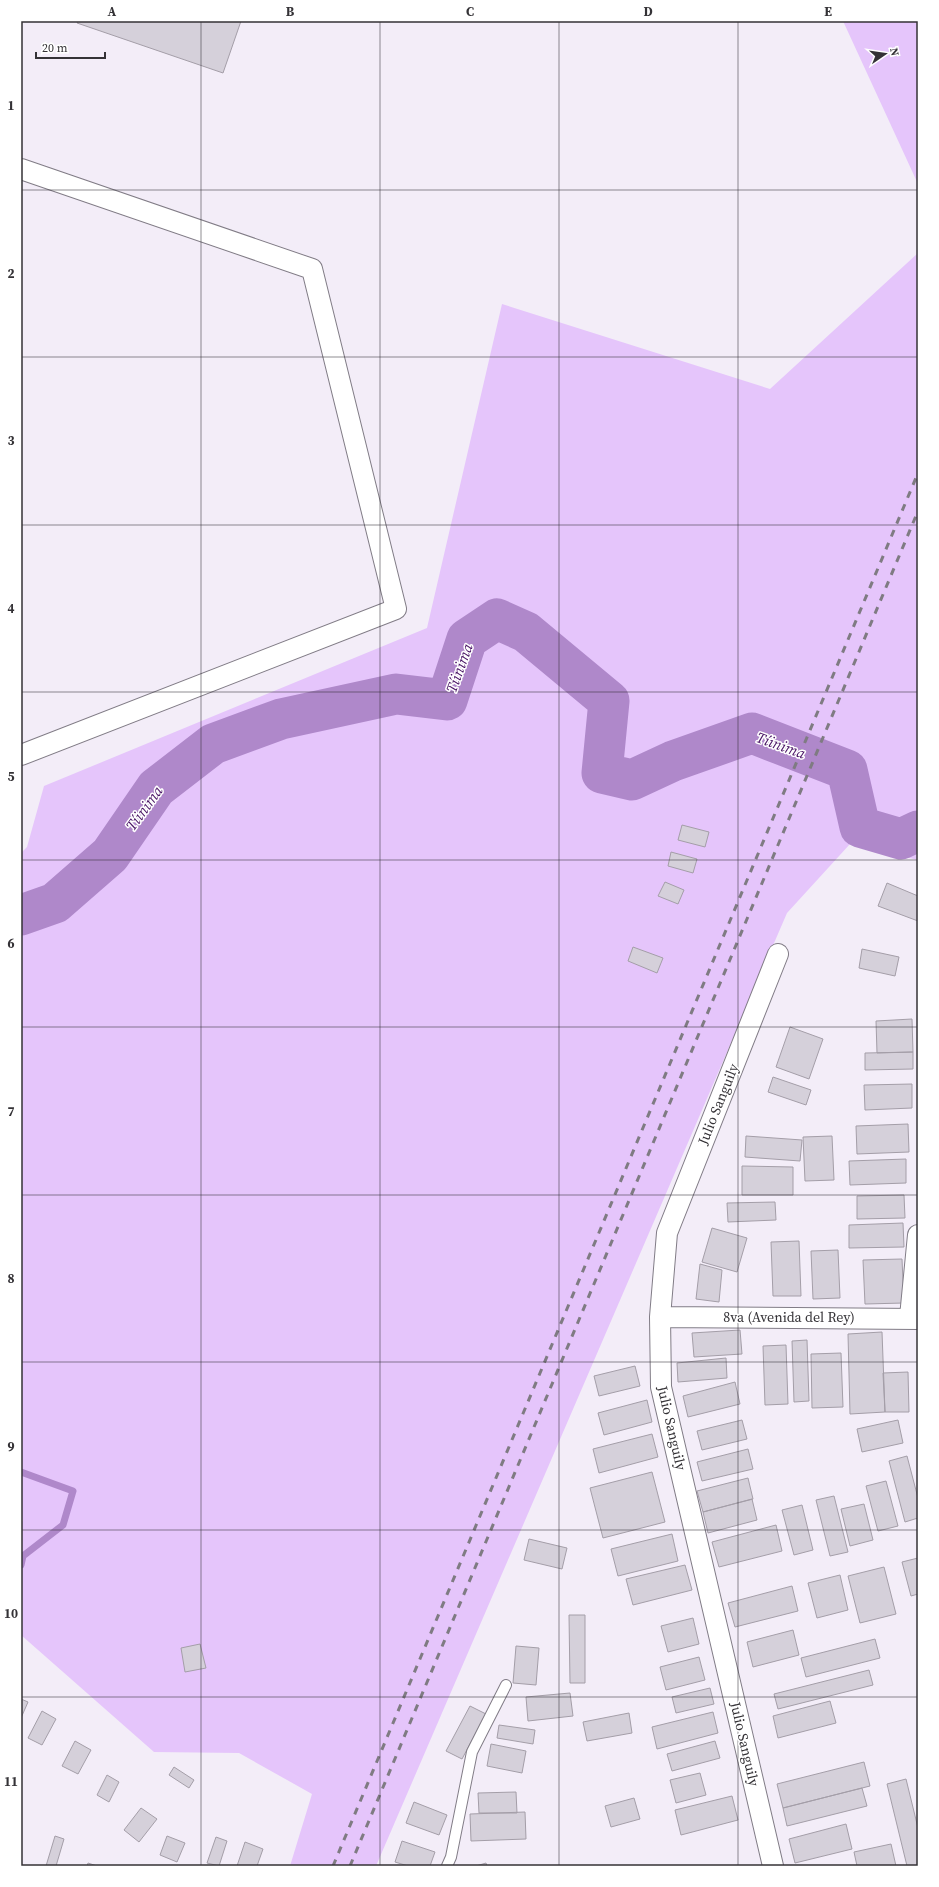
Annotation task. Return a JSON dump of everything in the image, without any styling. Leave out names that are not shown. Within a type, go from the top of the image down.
[{"type":"street","points":[[21,169],[312,269],[396,610],[21,755]]},
{"type":"street","name":"Julio Sanguily","points":[[773,1866],[661,1387],[660,1317],[667,1233],[778,954]]},
{"type":"street","points":[[914,1318],[918,1235]]},
{"type":"street","name":"8va (Avenida del Rey)","points":[[660,1317],[914,1318]]},
{"type":"lane","points":[[447,1866],[451,1857],[472,1752],[506,1685]]},
{"type":"shaded area","points":[[843,21],[918,21],[918,184]]},
{"type":"shaded area","points":[[918,253],[918,860],[850,844],[787,913],[376,1866],[290,1866],[312,1794],[239,1753],[154,1752],[21,1635],[21,1524],[23,1520],[21,1519],[21,853],[27,847],[44,786],[427,628],[502,304],[770,389]]},
{"type":"building","points":[[78,21],[241,21],[223,73],[77,23]]},
{"type":"building","points":[[682,825],[709,832],[705,847],[678,840]]},
{"type":"building","points":[[671,852],[697,859],[693,873],[668,866]]},
{"type":"building","points":[[665,882],[684,890],[678,904],[658,896]]},
{"type":"building","points":[[887,883],[918,896],[918,921],[878,906]]},
{"type":"building","points":[[633,947],[663,958],[657,973],[628,961]]},
{"type":"building","points":[[862,949],[899,957],[895,976],[859,968]]},
{"type":"building","points":[[912,1019],[913,1052],[877,1053],[876,1021]]},
{"type":"building","points":[[790,1027],[823,1039],[809,1079],[776,1067]]},
{"type":"building","points":[[913,1052],[913,1069],[865,1070],[865,1053]]},
{"type":"building","points":[[773,1077],[811,1090],[806,1105],[768,1092]]},
{"type":"building","points":[[912,1084],[912,1108],[865,1110],[864,1085]]},
{"type":"building","points":[[908,1124],[909,1152],[857,1154],[856,1126]]},
{"type":"building","points":[[746,1136],[802,1140],[800,1161],[745,1157]]},
{"type":"building","points":[[832,1136],[834,1180],[805,1181],[803,1137]]},
{"type":"building","points":[[906,1159],[906,1183],[850,1185],[849,1161]]},
{"type":"building","points":[[742,1166],[793,1167],[793,1195],[742,1195]]},
{"type":"building","points":[[904,1195],[905,1218],[857,1219],[857,1196]]},
{"type":"building","points":[[775,1202],[776,1220],[728,1222],[727,1203]]},
{"type":"building","points":[[903,1223],[904,1247],[849,1248],[849,1225]]},
{"type":"building","points":[[712,1228],[747,1238],[737,1272],[702,1262]]},
{"type":"building","points":[[799,1241],[801,1296],[773,1296],[771,1242]]},
{"type":"building","points":[[838,1250],[840,1298],[813,1299],[811,1251]]},
{"type":"building","points":[[902,1259],[904,1303],[865,1304],[863,1260]]},
{"type":"building","points":[[700,1264],[722,1270],[719,1302],[696,1299]]},
{"type":"building","points":[[740,1330],[742,1354],[694,1357],[692,1333]]},
{"type":"building","points":[[882,1332],[885,1412],[850,1414],[848,1334]]},
{"type":"building","points":[[807,1340],[809,1401],[794,1402],[792,1341]]},
{"type":"building","points":[[786,1345],[788,1404],[765,1405],[763,1346]]},
{"type":"building","points":[[841,1353],[843,1407],[812,1408],[811,1354]]},
{"type":"building","points":[[726,1358],[727,1378],[678,1382],[677,1363]]},
{"type":"building","points":[[635,1366],[640,1386],[599,1396],[594,1376]]},
{"type":"building","points":[[908,1372],[909,1412],[885,1412],[883,1373]]},
{"type":"building","points":[[735,1382],[740,1404],[688,1417],[683,1396]]},
{"type":"building","points":[[647,1400],[652,1422],[604,1435],[598,1413]]},
{"type":"building","points":[[742,1420],[747,1439],[702,1450],[697,1431]]},
{"type":"building","points":[[898,1420],[903,1443],[862,1452],[857,1429]]},
{"type":"building","points":[[652,1434],[658,1457],[599,1473],[593,1449]]},
{"type":"building","points":[[748,1449],[753,1469],[702,1481],[697,1462]]},
{"type":"building","points":[[907,1456],[918,1498],[918,1518],[905,1522],[889,1461]]},
{"type":"building","points":[[652,1472],[665,1522],[603,1538],[590,1488]]},
{"type":"building","points":[[748,1478],[753,1499],[703,1512],[697,1491]]},
{"type":"building","points":[[886,1481],[898,1526],[878,1531],[866,1486]]},
{"type":"building","points":[[834,1496],[848,1552],[830,1556],[816,1500]]},
{"type":"building","points":[[752,1499],[757,1520],[708,1533],[703,1512]]},
{"type":"building","points":[[864,1504],[873,1540],[850,1546],[841,1509]]},
{"type":"building","points":[[802,1505],[813,1550],[794,1555],[782,1510]]},
{"type":"building","points":[[776,1525],[782,1551],[719,1567],[712,1542]]},
{"type":"building","points":[[672,1534],[678,1561],[618,1576],[611,1549]]},
{"type":"building","points":[[529,1539],[567,1548],[562,1569],[524,1560]]},
{"type":"building","points":[[918,1558],[918,1594],[911,1596],[902,1562]]},
{"type":"building","points":[[685,1565],[692,1590],[633,1605],[626,1579]]},
{"type":"building","points":[[884,1567],[896,1614],[860,1623],[848,1576]]},
{"type":"building","points":[[840,1575],[848,1610],[817,1618],[808,1583]]},
{"type":"building","points":[[792,1586],[798,1611],[735,1627],[728,1603]]},
{"type":"building","points":[[569,1615],[585,1615],[585,1683],[570,1683]]},
{"type":"building","points":[[693,1618],[699,1644],[668,1652],[661,1626]]},
{"type":"building","points":[[793,1630],[799,1655],[753,1667],[747,1642]]},
{"type":"building","points":[[875,1639],[880,1658],[806,1677],[801,1658]]},
{"type":"building","points":[[200,1644],[206,1668],[185,1672],[181,1648]]},
{"type":"building","points":[[516,1646],[539,1648],[536,1685],[513,1683]]},
{"type":"building","points":[[699,1657],[705,1680],[666,1690],[660,1667]]},
{"type":"building","points":[[869,1670],[873,1685],[778,1709],[774,1694]]},
{"type":"building","points":[[710,1688],[714,1704],[676,1713],[672,1697]]},
{"type":"building","points":[[570,1693],[573,1716],[528,1721],[526,1697]]},
{"type":"building","points":[[21,1699],[28,1702],[21,1718]]},
{"type":"building","points":[[830,1701],[836,1723],[778,1738],[773,1716]]},
{"type":"building","points":[[470,1706],[486,1714],[462,1759],[446,1751]]},
{"type":"building","points":[[42,1711],[56,1719],[42,1745],[28,1738]]},
{"type":"building","points":[[713,1712],[718,1733],[657,1749],[652,1727]]},
{"type":"building","points":[[629,1713],[632,1733],[587,1741],[583,1722]]},
{"type":"building","points":[[499,1725],[535,1730],[533,1744],[497,1738]]},
{"type":"building","points":[[75,1741],[91,1750],[78,1774],[62,1766]]},
{"type":"building","points":[[715,1741],[720,1758],[672,1771],[667,1754]]},
{"type":"building","points":[[491,1744],[526,1751],[522,1773],[487,1766]]},
{"type":"building","points":[[864,1762],[870,1786],[783,1808],[777,1784]]},
{"type":"building","points":[[174,1767],[194,1780],[189,1788],[169,1775]]},
{"type":"building","points":[[700,1773],[706,1795],[676,1803],[670,1780]]},
{"type":"building","points":[[107,1775],[119,1782],[109,1802],[97,1795]]},
{"type":"building","points":[[906,1779],[918,1828],[918,1866],[907,1866],[887,1784]]},
{"type":"building","points":[[862,1788],[867,1806],[787,1826],[783,1808]]},
{"type":"building","points":[[516,1792],[517,1813],[479,1813],[478,1793]]},
{"type":"building","points":[[732,1796],[738,1820],[681,1835],[675,1810]]},
{"type":"building","points":[[634,1798],[640,1819],[611,1827],[605,1806]]},
{"type":"building","points":[[414,1802],[447,1815],[439,1835],[406,1823]]},
{"type":"building","points":[[141,1808],[157,1819],[139,1842],[124,1830]]},
{"type":"building","points":[[525,1812],[526,1839],[471,1841],[470,1814]]},
{"type":"building","points":[[846,1824],[852,1849],[795,1863],[789,1839]]},
{"type":"building","points":[[55,1836],[64,1839],[56,1866],[46,1866]]},
{"type":"building","points":[[167,1836],[185,1843],[177,1862],[160,1855]]},
{"type":"building","points":[[216,1837],[227,1841],[219,1866],[207,1863]]},
{"type":"building","points":[[402,1841],[435,1852],[430,1866],[408,1866],[395,1862]]},
{"type":"building","points":[[245,1842],[263,1849],[257,1866],[237,1866]]},
{"type":"building","points":[[891,1844],[896,1866],[857,1866],[854,1852]]},
{"type":"building","points":[[88,1863],[97,1866],[87,1866]]},
{"type":"building","points":[[486,1863],[487,1866],[476,1866]]},
{"type":"waterway","name":"Tíinima","points":[[21,915],[55,903],[110,855],[156,788],[213,744],[281,719],[396,694],[447,700],[467,639],[497,619],[526,632],[609,701],[602,773],[632,780],[673,761],[752,733],[847,770],[860,827],[901,839],[918,831]]},
{"type":"waterway","points":[[21,1472],[73,1491],[63,1525],[23,1556],[21,1565]]},
{"type":"railway","points":[[333,1866],[918,473]]},
{"type":"railway","points":[[350,1866],[918,511]]}]
